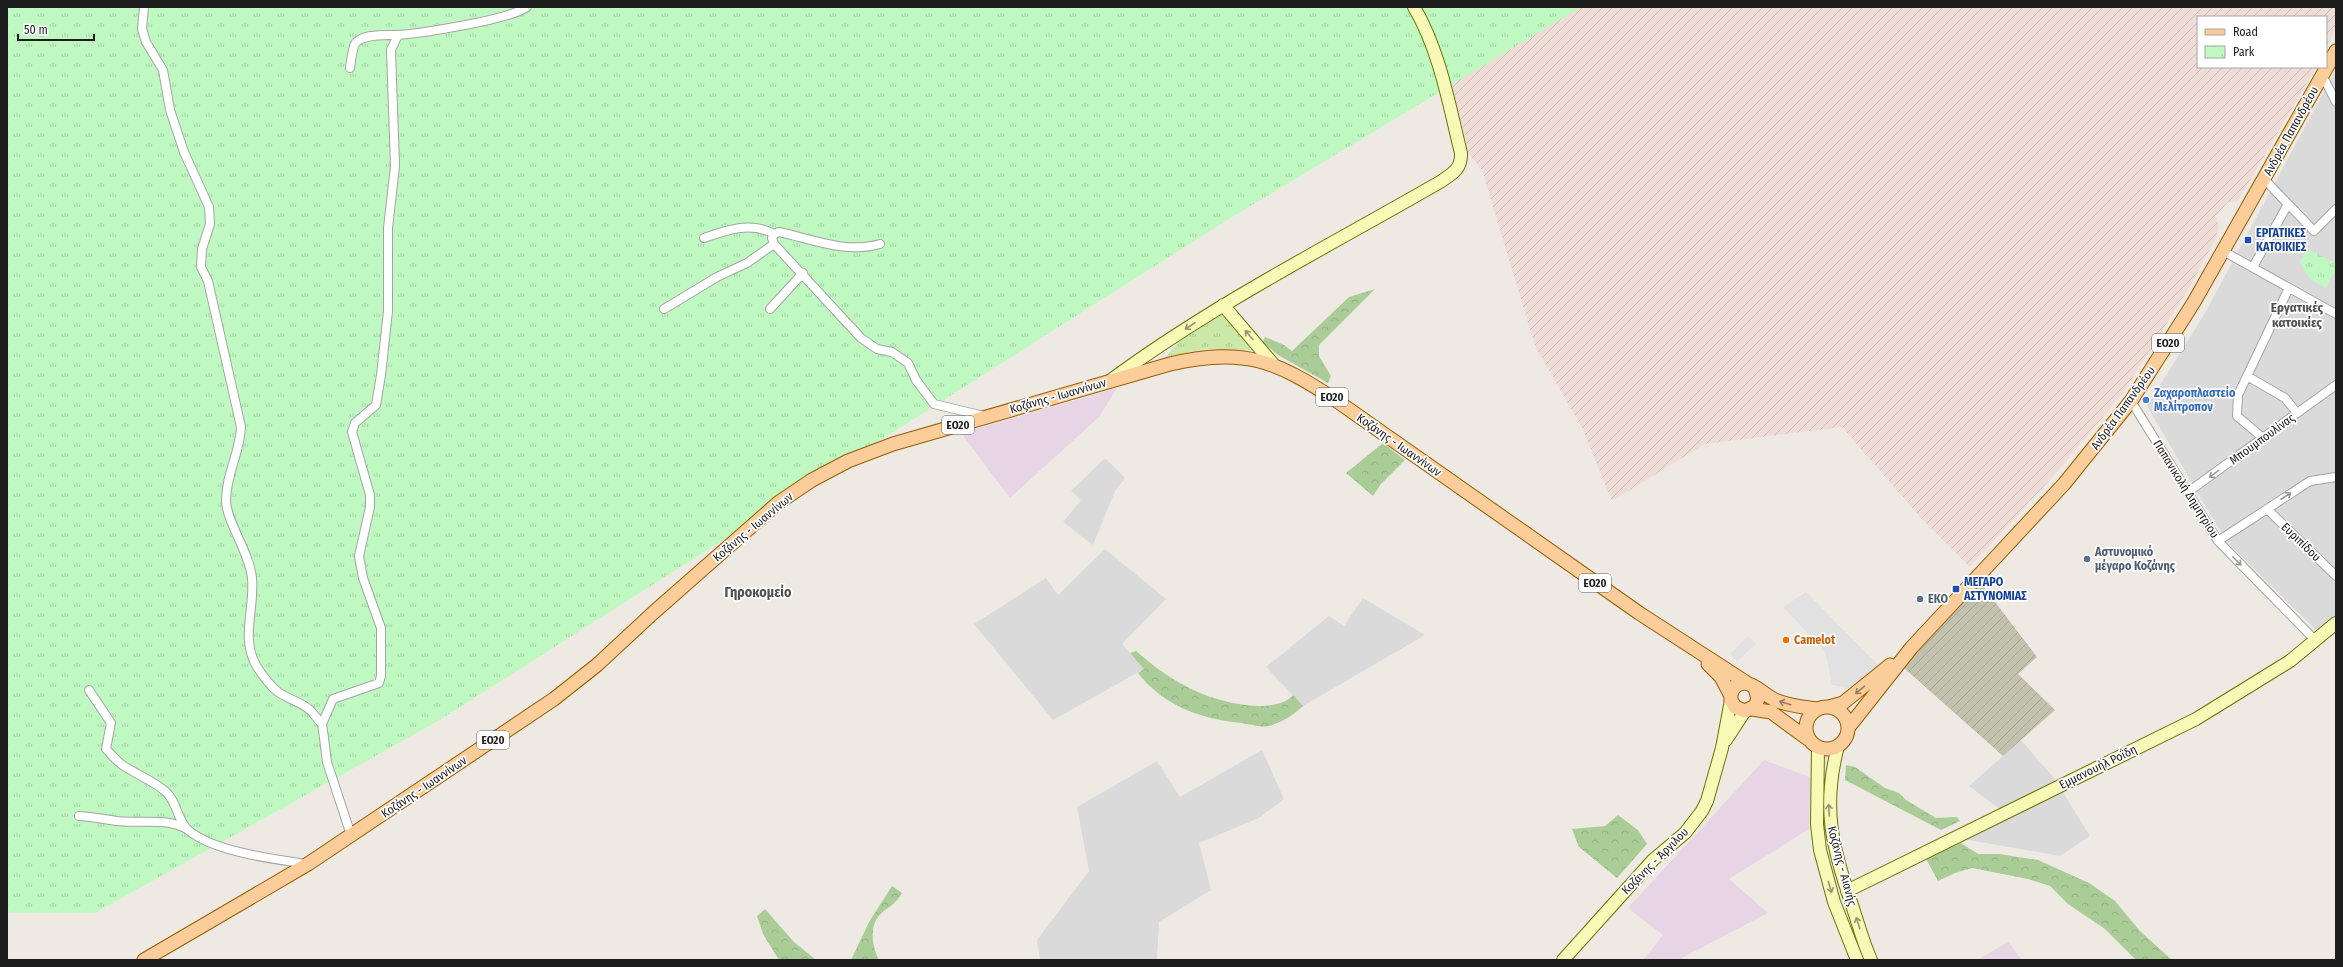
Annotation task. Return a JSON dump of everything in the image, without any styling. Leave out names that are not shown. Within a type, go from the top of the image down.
[{"type":"main road","name":"Ανδρέα Παπανδρέου","points":[[2327,66],[2336,51]]},
{"type":"main road","name":"Ανδρέα Παπανδρέου","points":[[1848,728],[1912,647],[2060,490],[2131,401],[2189,309],[2326,68]]},
{"type":"main road","name":"Κοζάνης - Ιωαννίνων","points":[[144,960],[308,864],[560,694],[598,665],[653,613],[795,491],[842,464],[871,451],[989,416],[1170,364],[1211,356],[1250,358],[1274,365],[1296,375],[1337,401],[1689,647],[1706,656],[1751,686],[1780,702],[1802,708],[1824,708]]},
{"type":"main road","name":"Κοζάνης - Ιωαννίνων","points":[[1689,647],[1721,677],[1731,698]]},
{"type":"main road","name":"Ανδρέα Παπανδρέου","points":[[1824,708],[1838,706],[1856,694],[1912,647]]},
{"type":"main road","points":[[1731,698],[1736,686],[1751,686],[1758,699],[1748,710]]},
{"type":"main road","name":"ΕΟ20","points":[[1731,698],[1735,706],[1748,710],[1771,712],[1813,744]]},
{"type":"main road","name":"ΕΟ20","points":[[1813,744],[1805,731],[1806,722],[1811,714],[1824,708],[1844,716],[1848,728],[1846,736],[1838,746]]},
{"type":"main road","points":[[1813,744],[1826,750],[1838,746]]},
{"type":"street","points":[[144,7],[142,29],[146,42],[162,70],[170,110],[184,152],[203,190],[209,207],[210,224],[202,248],[202,267],[208,281],[241,427],[240,444],[227,483],[226,502],[229,515],[249,560],[252,576],[254,596],[248,648],[256,666],[269,683],[279,693],[310,710],[322,724]]},
{"type":"street","points":[[350,68],[355,45],[359,40],[374,36],[398,35],[449,28],[513,13],[527,7]]},
{"type":"street","points":[[1109,381],[1152,350],[1223,305],[1440,182],[1460,166],[1461,153],[1442,80],[1426,31],[1414,7]]},
{"type":"street","points":[[351,835],[327,762],[322,724],[333,700],[379,682],[381,676],[381,628],[363,578],[359,556],[370,507],[370,495],[352,432],[355,423],[376,405],[381,375],[388,311],[388,228],[395,166],[391,50],[398,35]]},
{"type":"street","points":[[2322,75],[2336,102]]},
{"type":"street","points":[[2264,178],[2314,231],[2336,209]]},
{"type":"street","points":[[2252,268],[2288,204]]},
{"type":"street","points":[[704,238],[735,228],[759,227],[774,234],[779,232],[816,242],[845,247],[868,248],[880,244]]},
{"type":"street","points":[[774,234],[772,238],[774,244],[803,273],[862,338],[877,349],[892,352],[908,363],[916,380],[934,404],[989,416]]},
{"type":"street","points":[[664,309],[717,277],[747,263],[774,244]]},
{"type":"street","points":[[2223,250],[2252,268],[2336,314]]},
{"type":"street","points":[[770,309],[803,273]]},
{"type":"street","points":[[2263,438],[2237,416],[2238,395],[2289,288]]},
{"type":"street","points":[[1223,305],[1274,365]]},
{"type":"street","points":[[2247,376],[2285,398],[2297,413]]},
{"type":"street","name":"Μπουμπουλίνας","points":[[2188,492],[2336,385]]},
{"type":"street","name":"Παπανικολή Δημητρίου","points":[[2131,401],[2218,541],[2316,641]]},
{"type":"street","points":[[2218,541],[2310,481],[2336,477]]},
{"type":"street","name":"Ευριπίδου","points":[[2267,509],[2336,576]]},
{"type":"street","name":"Εμμανουήλ Ροΐδη","points":[[1847,891],[2196,719],[2266,676],[2316,641],[2336,623]]},
{"type":"street","points":[[89,690],[111,723],[106,749],[121,764],[172,798],[177,813],[188,829]]},
{"type":"street","points":[[1722,748],[1731,698]]},
{"type":"street","points":[[1722,748],[1737,721],[1748,710]]},
{"type":"street","name":"Κοζάνης - Αιανής","points":[[1813,744],[1817,824],[1820,850],[1834,902],[1854,959]]},
{"type":"street","name":"Κοζάνης - Αιανής","points":[[1838,746],[1830,785],[1830,823],[1847,891],[1871,960]]},
{"type":"street","name":"Κοζάνης - Άργιλου","points":[[1563,960],[1649,864],[1674,844],[1694,822],[1707,801],[1722,748]]},
{"type":"street","points":[[79,816],[99,816],[116,821],[169,822],[188,829],[202,838],[237,851],[257,856],[308,864]]},
{"type":"shaded area","points":[[1422,7],[2336,7],[2336,28],[2327,46],[2327,16],[2197,16],[2197,68],[2315,68],[2238,201],[2228,202],[2216,216],[2219,227],[2216,238],[2191,285],[2123,393],[2057,472],[1970,567],[1922,519],[1842,427],[1705,444],[1612,501],[1582,428],[1535,346],[1482,170],[1469,154],[1450,77]]},
{"type":"shaded area","points":[[2336,69],[2336,617],[2319,633],[2231,546],[2216,524],[2147,406],[2205,313]]},
{"type":"shaded area","points":[[1117,388],[1099,417],[1010,498],[961,433]]},
{"type":"shaded area","points":[[1105,458],[1125,478],[1115,491],[1093,545],[1063,522],[1081,500],[1071,491]]},
{"type":"shaded area","points":[[1105,549],[1166,599],[1122,644],[1144,669],[1053,720],[974,624],[1046,578],[1058,595]]},
{"type":"shaded area","points":[[1979,581],[2037,657],[2018,674],[2055,710],[2003,756],[1904,668]]},
{"type":"shaded area","points":[[1806,592],[1878,665],[1850,688],[1832,685],[1825,651],[1783,607]]},
{"type":"shaded area","points":[[1363,598],[1425,635],[1303,706],[1266,667],[1329,616],[1344,626]]},
{"type":"shaded area","points":[[1748,636],[1756,644],[1737,661],[1730,654]]},
{"type":"shaded area","points":[[2021,740],[2054,778],[2090,836],[2060,856],[1963,839],[2009,816],[1969,786]]},
{"type":"shaded area","points":[[1262,750],[1284,799],[1259,818],[1199,843],[1211,890],[1159,922],[1157,960],[1040,960],[1037,940],[1089,871],[1077,807],[1157,761],[1180,797]]},
{"type":"shaded area","points":[[1764,760],[1810,777],[1809,829],[1729,879],[1768,913],[1678,960],[1643,960],[1663,935],[1628,908]]},
{"type":"shaded area","points":[[2008,942],[2022,960],[1977,960]]},
{"type":"green space","points":[[7,7],[1581,7],[1224,222],[438,721],[95,913],[7,913]]},
{"type":"green space","points":[[2307,249],[2336,263],[2336,269],[2326,288],[2310,279],[2300,262]]},
{"type":"green space","points":[[1375,289],[1319,345],[1319,356],[1331,376],[1328,383],[1278,355],[1263,342],[1265,337],[1284,345],[1292,351],[1349,297]]},
{"type":"green space","points":[[1221,311],[1255,350],[1206,349],[1166,357],[1188,330]]},
{"type":"green space","points":[[1383,443],[1405,460],[1381,484],[1373,496],[1346,473]]},
{"type":"green space","points":[[1136,651],[1178,682],[1208,696],[1225,701],[1259,706],[1273,705],[1286,701],[1293,695],[1303,706],[1292,715],[1269,726],[1227,721],[1197,714],[1171,702],[1148,684],[1138,673],[1144,669],[1130,653]]},
{"type":"green space","points":[[1846,765],[1855,767],[1885,788],[1899,793],[1906,800],[1936,818],[1957,817],[1960,821],[1941,830],[1845,780]]},
{"type":"green space","points":[[1618,815],[1638,830],[1647,844],[1617,878],[1579,847],[1572,829],[1605,826]]},
{"type":"green space","points":[[1961,843],[1978,854],[1999,854],[2038,860],[2089,883],[2115,901],[2140,931],[2172,960],[2136,960],[2105,929],[2068,904],[2050,886],[2028,879],[1972,868],[1955,873],[1938,881],[1926,859]]},
{"type":"green space","points":[[892,886],[902,893],[893,904],[878,917],[875,922],[873,939],[879,960],[851,960],[869,922]]},
{"type":"green space","points":[[765,909],[794,942],[816,960],[779,960],[763,934],[757,916]]},
{"type":"place","name":"ΕΡΓΑΤΙΚΕΣ ΚΑΤΟΙΚΙΕΣ","points":[[2248,240]]},
{"type":"place","name":"Ζαχαροπλαστείο Μελίτροπον","points":[[2146,400]]},
{"type":"place","name":"Αστυνομικό μέγαρο Κοζάνης","points":[[2087,559]]},
{"type":"place","name":"ΜΕΓΑΡΟ ΑΣΤΥΝΟΜΙΑΣ","points":[[1956,589]]},
{"type":"place","name":"EKO","points":[[1920,599]]},
{"type":"place","name":"Camelot","points":[[1786,640]]},
{"type":"district","name":"Εργατικές κατοικίες","points":[[2297,314]]},
{"type":"district","name":"Γηροκομείο","points":[[758,592]]}]
